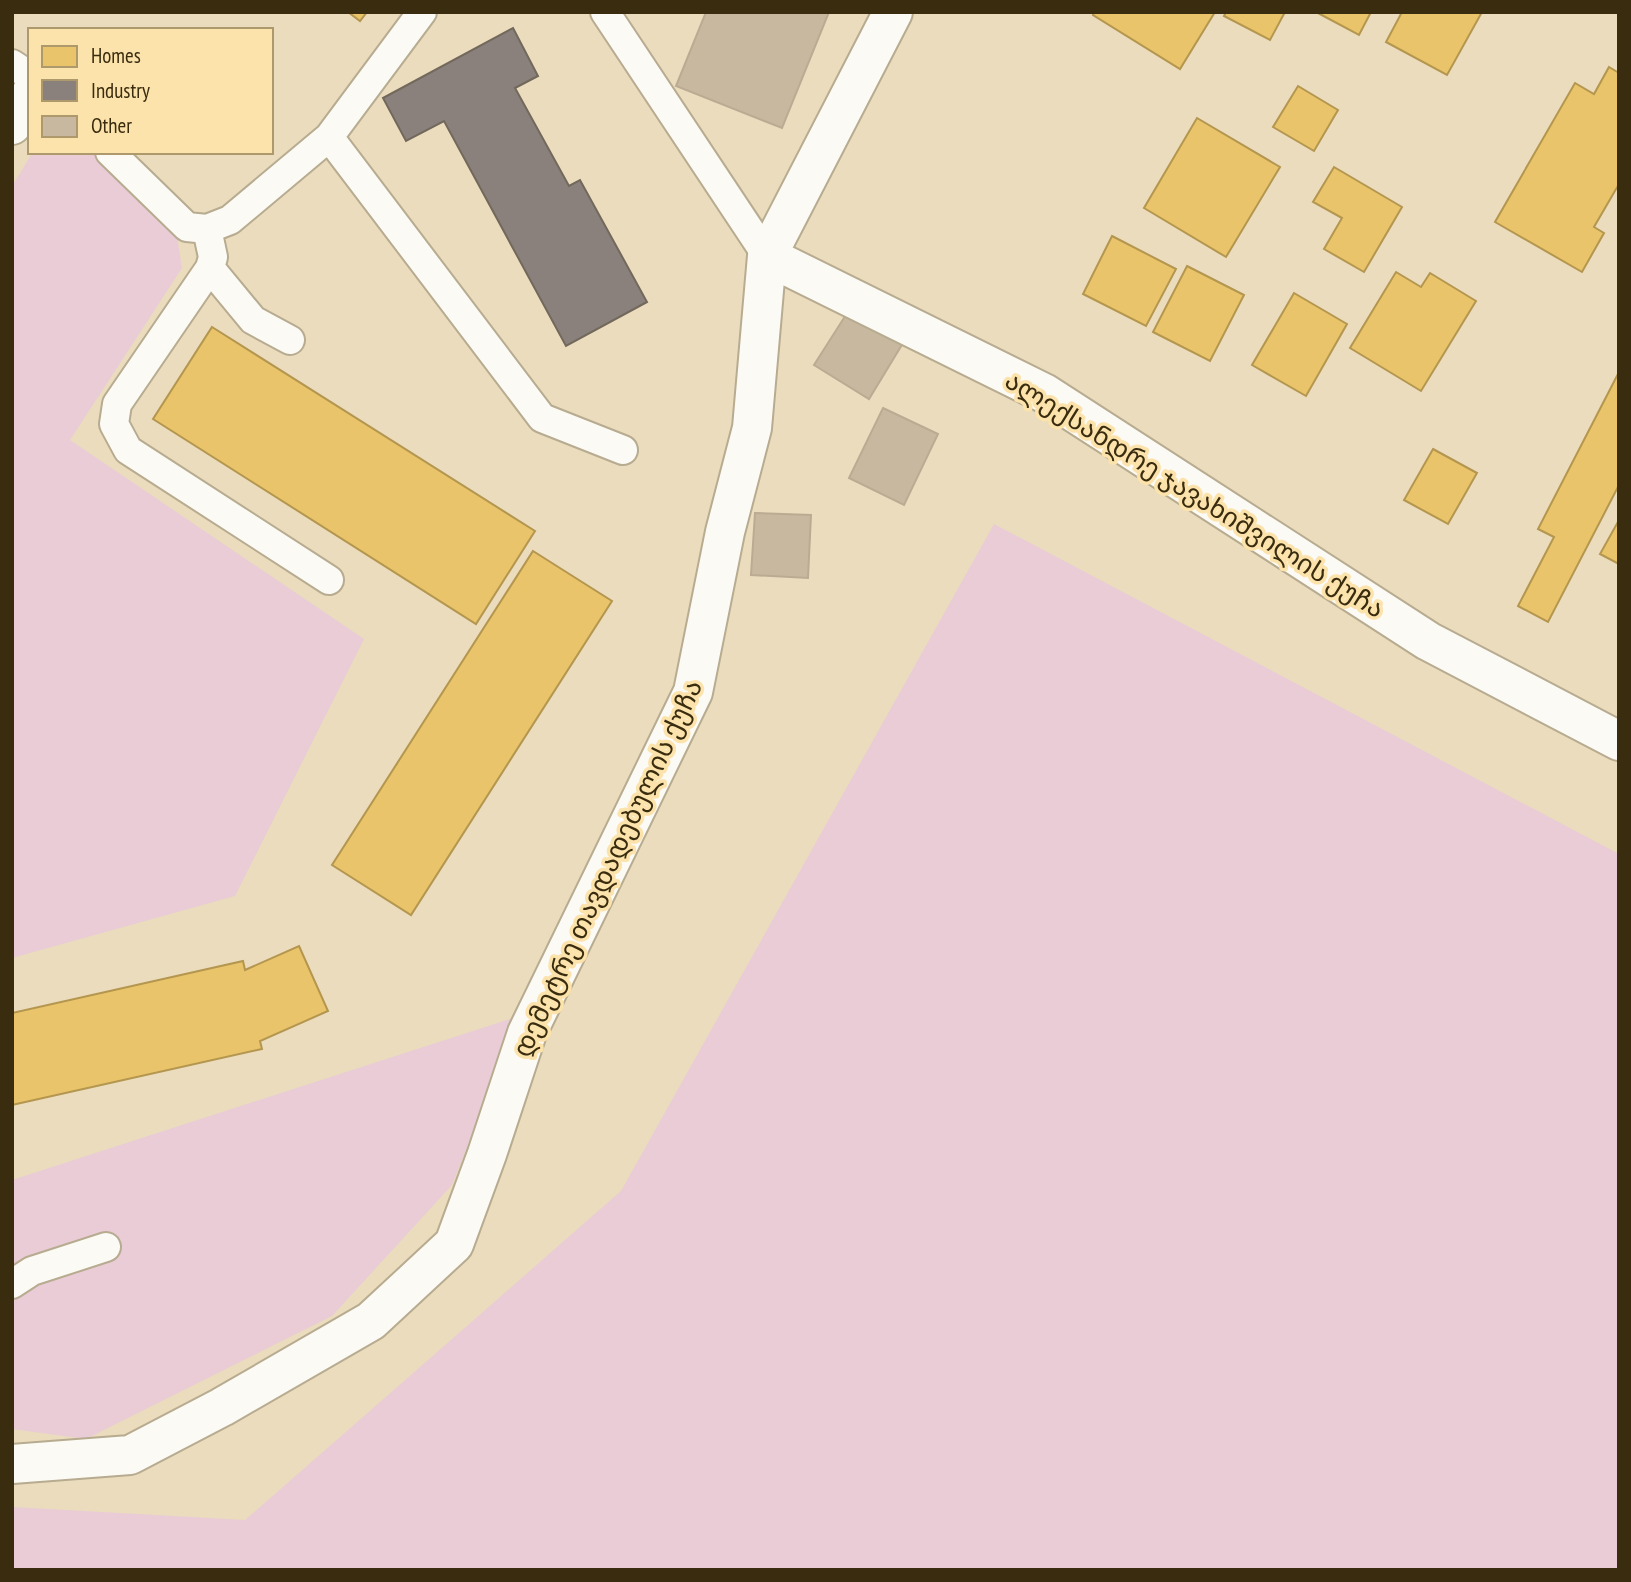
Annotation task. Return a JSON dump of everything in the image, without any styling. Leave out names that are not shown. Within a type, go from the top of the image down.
[{"type":"street","name":"დემეტრე თავდადებულის ქუჩა","points":[[12,1464],[130,1455],[222,1407],[372,1321],[454,1244],[527,1033],[693,692],[725,532],[752,428],[767,256],[893,12]]},
{"type":"street","points":[[12,125],[28,98]]},
{"type":"street","name":"ალექსანდრე ჯავახიშვილის ქუჩა","points":[[767,256],[1044,393],[1428,641],[1619,741]]},
{"type":"lane","points":[[112,154],[187,227],[208,229],[230,220],[328,137],[422,12]]},
{"type":"lane","points":[[605,12],[767,256]]},
{"type":"lane","points":[[12,64],[28,75]]},
{"type":"lane","points":[[328,137],[542,418],[623,450]]},
{"type":"lane","points":[[208,229],[214,257],[210,268],[117,404],[114,424],[128,450],[329,580]]},
{"type":"lane","points":[[210,268],[253,320],[290,340]]},
{"type":"lane","points":[[12,1283],[32,1271],[106,1247]]},
{"type":"shaded area","points":[[32,154],[100,154],[174,218],[182,268],[70,440],[364,639],[235,896],[12,958],[12,186]]},
{"type":"shaded area","points":[[994,524],[1619,854],[1619,1570],[12,1570],[12,1507],[245,1520],[621,1191]]},
{"type":"shaded area","points":[[519,1016],[452,1185],[332,1316],[86,1439],[12,1429],[12,1180]]},
{"type":"building: Homes","points":[[348,12],[367,12],[360,21]]},
{"type":"building: Homes","points":[[1094,12],[1215,12],[1180,69],[1093,15]]},
{"type":"building: Homes","points":[[1226,12],[1285,12],[1270,40],[1224,16]]},
{"type":"building: Homes","points":[[1316,12],[1371,12],[1359,35]]},
{"type":"building: Homes","points":[[1402,12],[1482,12],[1447,75],[1386,42]]},
{"type":"building: Homes","points":[[1609,67],[1619,73],[1619,184],[1594,227],[1604,233],[1582,272],[1495,222],[1575,83],[1594,94]]},
{"type":"building: Homes","points":[[1298,86],[1338,110],[1314,151],[1273,127]]},
{"type":"building: Homes","points":[[1197,118],[1280,167],[1226,257],[1144,208]]},
{"type":"building: Homes","points":[[1334,167],[1402,207],[1364,272],[1324,249],[1342,218],[1313,202]]},
{"type":"building: Homes","points":[[1112,236],[1176,269],[1146,326],[1083,294]]},
{"type":"building: Homes","points":[[1187,266],[1244,295],[1210,361],[1153,332]]},
{"type":"building: Homes","points":[[1396,272],[1421,287],[1430,273],[1476,301],[1421,391],[1350,348]]},
{"type":"building: Homes","points":[[1294,293],[1347,324],[1306,396],[1252,365]]},
{"type":"building: Homes","points":[[212,327],[535,531],[476,624],[153,419]]},
{"type":"building: Homes","points":[[1619,372],[1619,485],[1548,622],[1518,606],[1554,537],[1538,529]]},
{"type":"building: Homes","points":[[1433,449],[1477,473],[1448,524],[1404,500]]},
{"type":"building: Homes","points":[[1619,520],[1619,564],[1600,554]]},
{"type":"building: Homes","points":[[533,551],[612,601],[411,915],[332,865]]},
{"type":"building: Homes","points":[[299,946],[328,1011],[260,1041],[262,1049],[12,1105],[12,1013],[243,961],[245,970]]},
{"type":"building: Industry","points":[[513,28],[538,76],[515,88],[569,186],[580,180],[647,302],[566,346],[444,121],[406,141],[383,98]]},
{"type":"building: Other","points":[[706,12],[829,12],[782,128],[676,86]]},
{"type":"building: Other","points":[[849,310],[903,343],[869,399],[814,365]]},
{"type":"building: Other","points":[[883,408],[938,434],[904,505],[849,478]]},
{"type":"building: Other","points":[[755,513],[811,515],[808,578],[751,575]]}]
